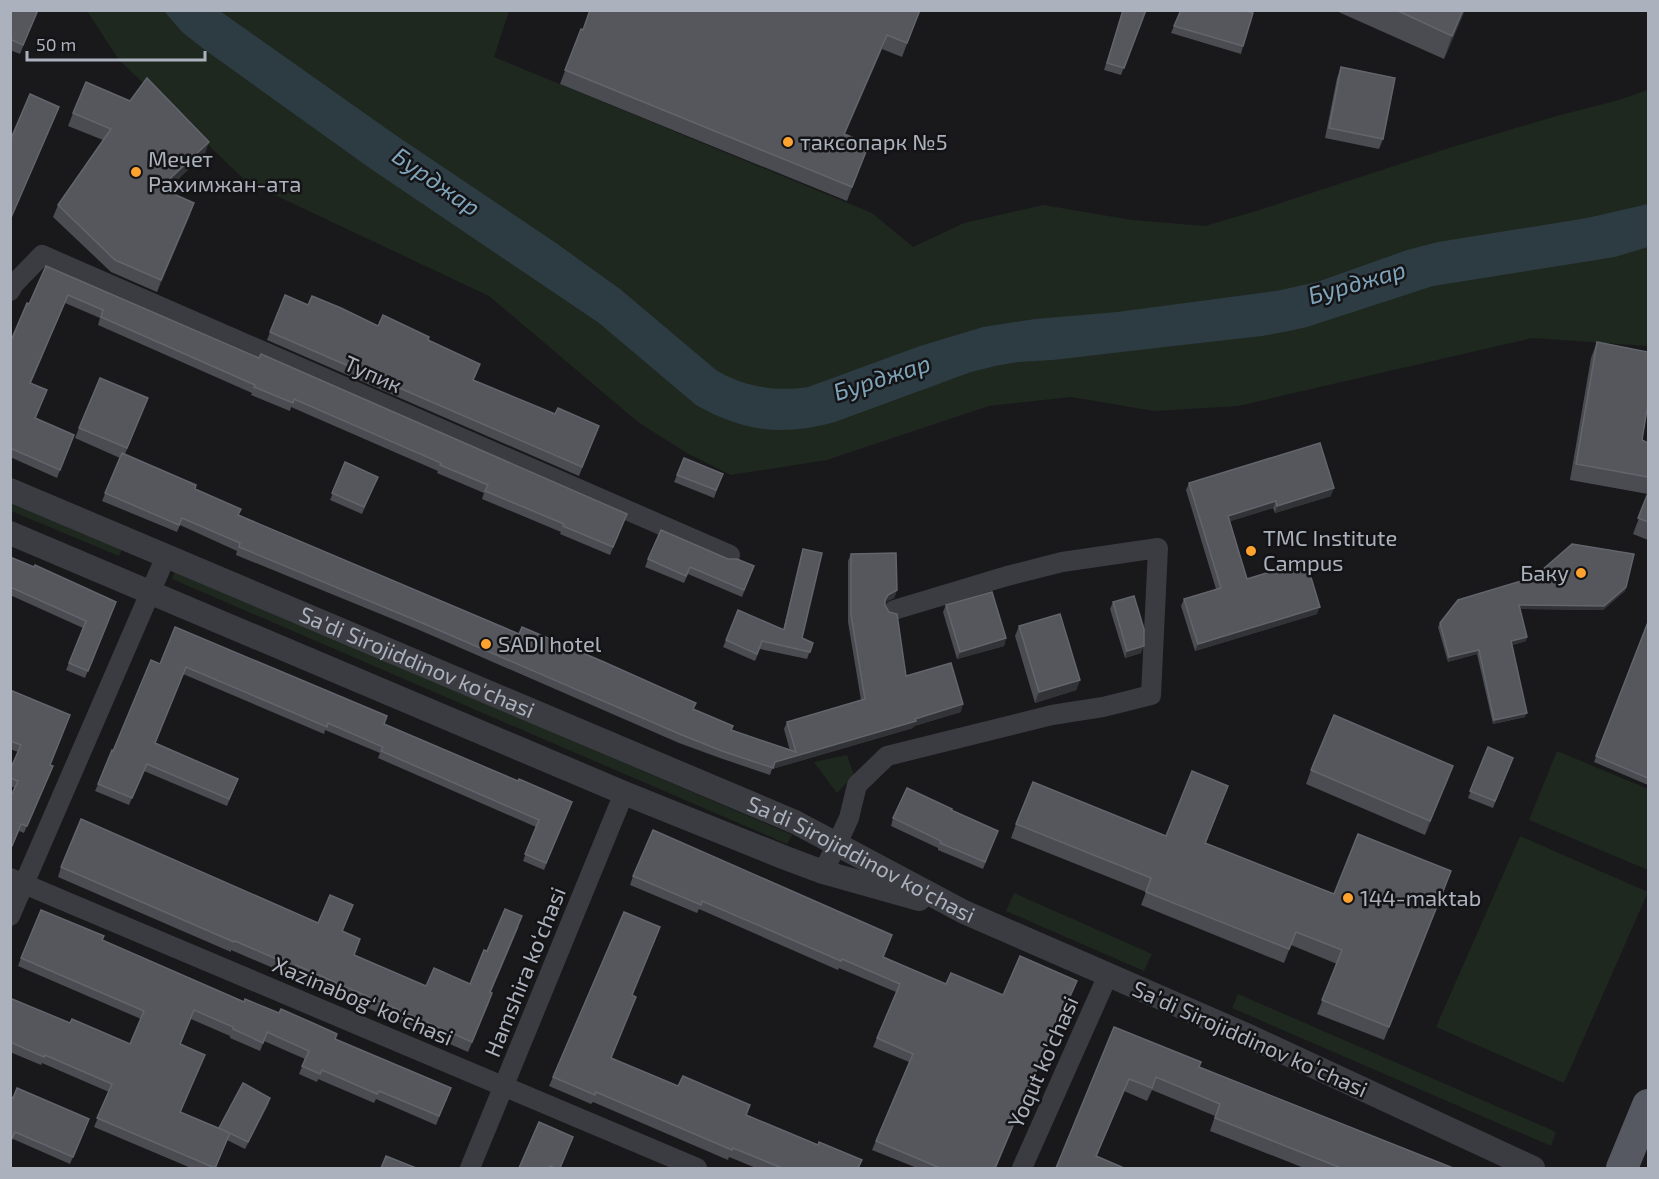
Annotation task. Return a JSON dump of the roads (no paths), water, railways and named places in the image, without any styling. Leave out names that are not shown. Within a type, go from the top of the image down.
[{"type":"main road","points":[[1622,1168],[1648,1105]]},
{"type":"street","name":"Тупик","points":[[10,291],[42,255],[730,555]]},
{"type":"street","name":"Sa'di Sirojiddinov ko'chasi","points":[[10,490],[795,822],[964,912]]},
{"type":"street","name":"Sa'di Sirojiddinov ko'chasi","points":[[10,533],[624,793],[783,857],[823,872],[964,912]]},
{"type":"street","points":[[823,872],[849,818],[857,785],[887,756],[1052,715],[1103,707],[1151,695],[1158,548],[1062,562],[894,610]]},
{"type":"street","points":[[10,916],[17,881],[166,555]]},
{"type":"street","name":"Hamshira ko‘chasi","points":[[470,1168],[624,793]]},
{"type":"street","name":"Xazinabog‘ ko‘chasi","points":[[17,881],[697,1168]]},
{"type":"street","name":"Saʼdi Sirojiddinov koʻchasi","points":[[964,912],[1244,1034],[1533,1168]]},
{"type":"street","name":"Yoqut ko'chasi","points":[[1022,1168],[1108,975]]},
{"type":"water","name":"Бурджар","points":[[164,11],[220,11],[620,289],[716,370],[738,381],[760,387],[784,389],[808,387],[920,346],[983,327],[1276,291],[1317,282],[1407,250],[1438,242],[1587,218],[1648,204],[1648,247],[1615,257],[1433,286],[1307,327],[1284,332],[995,366],[971,372],[835,422],[798,429],[764,429],[730,421],[696,405],[599,323],[371,169],[205,50],[182,32]]},
{"type":"place","name":"таксопарк №5","points":[[788,142]]},
{"type":"place","name":"Мечет Рахимжан-ата","points":[[136,172]]},
{"type":"place","name":"TMC Institute Campus","points":[[1251,551]]},
{"type":"place","name":"Баку","points":[[1581,573]]},
{"type":"place","name":"SADI hotel","points":[[486,644]]},
{"type":"place","name":"144-maktab","points":[[1348,898]]}]
